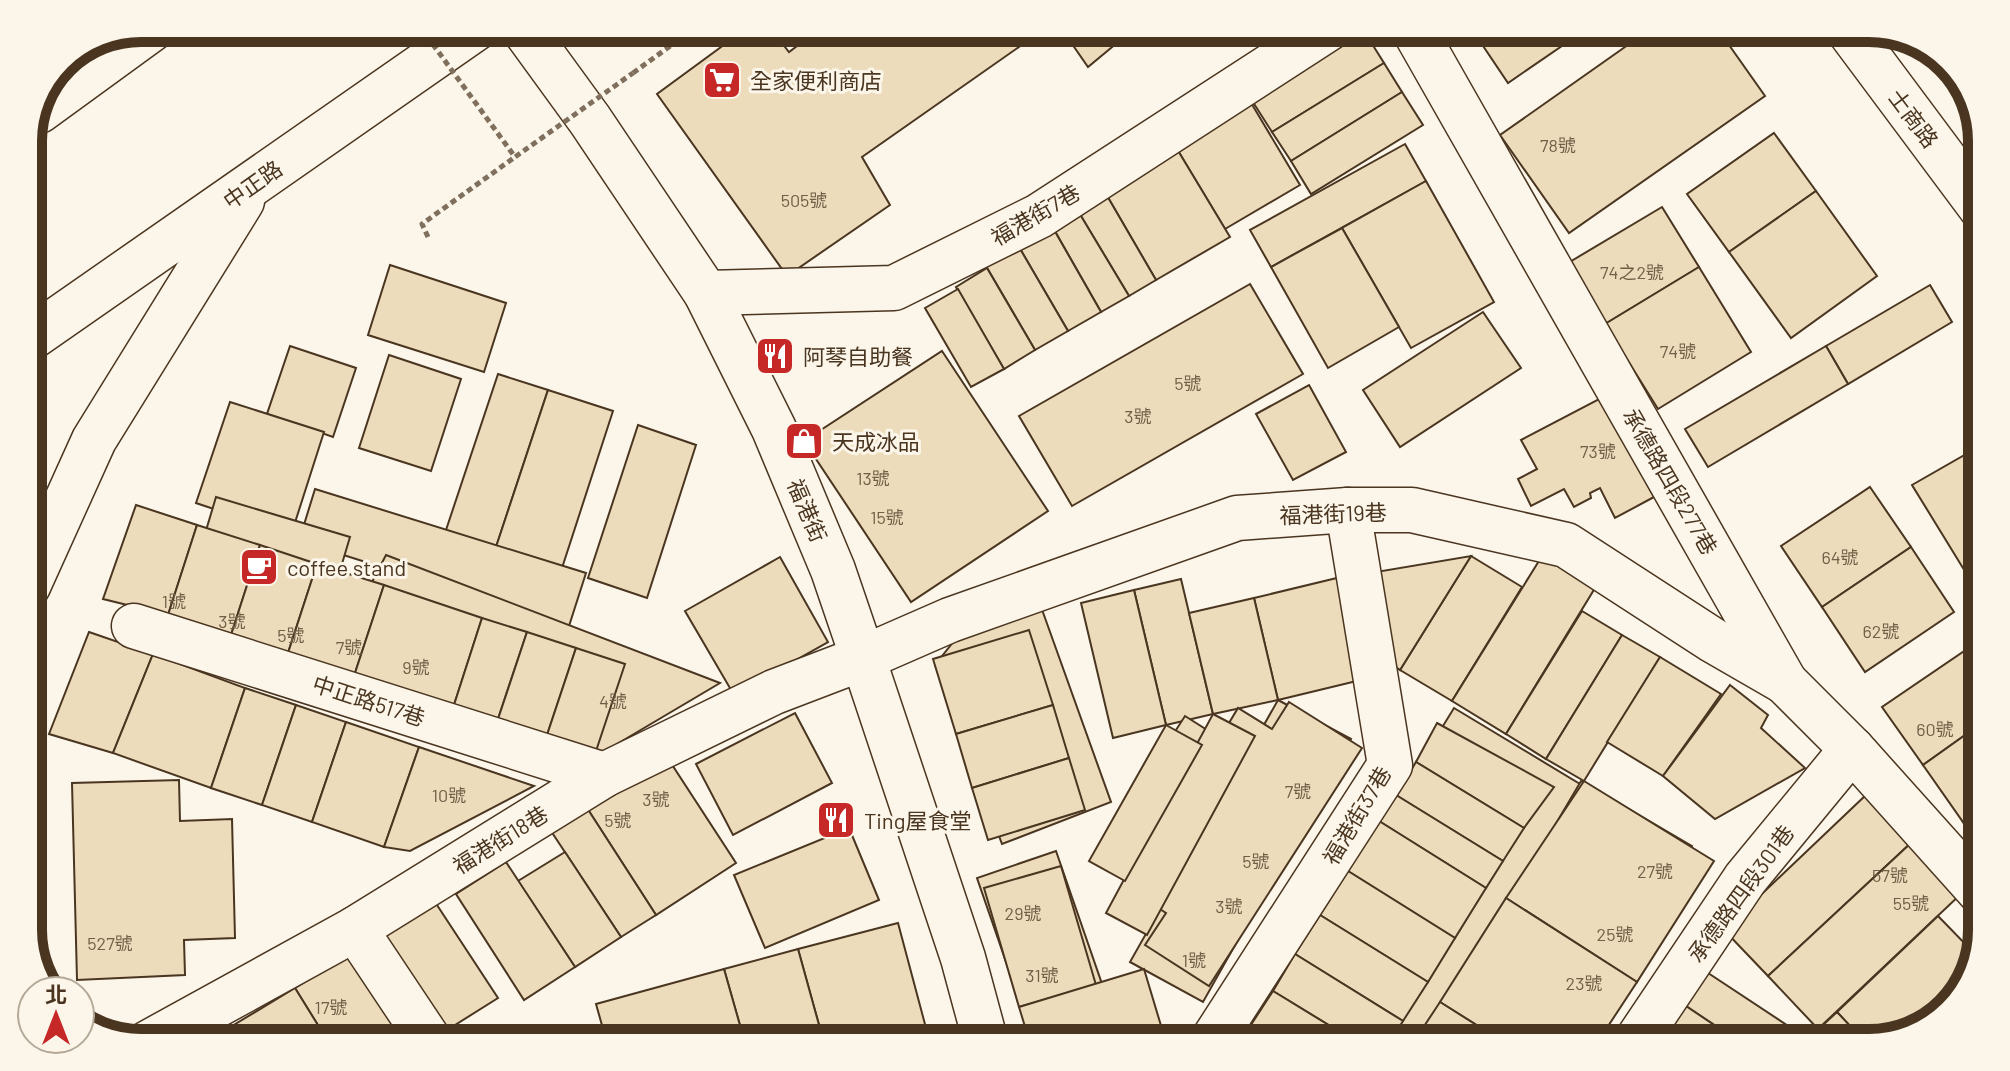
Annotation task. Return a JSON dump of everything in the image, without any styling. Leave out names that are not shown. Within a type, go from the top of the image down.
[{"type":"street","name":"中正路","points":[[42,330],[456,42]]},
{"type":"street","name":"福港街","points":[[533,42],[590,120],[706,293],[774,429],[833,570],[963,958],[982,1029]]},
{"type":"street","name":"福港街7巷","points":[[706,293],[894,288],[1039,216],[1307,42]]},
{"type":"street","name":"承德路四段277巷","points":[[1421,42],[1785,682],[1852,749],[1968,878]]},
{"type":"street","name":"士商路","points":[[1857,42],[1968,190]]},
{"type":"street","points":[[50,103],[133,43]]},
{"type":"street","points":[[42,555],[94,440],[253,184]]},
{"type":"street","name":"福港街19巷","points":[[863,658],[950,620],[1237,518],[1348,510],[1412,510],[1566,545],[1714,641],[1785,682]]},
{"type":"street","name":"福港街37巷","points":[[1220,1029],[1390,765],[1348,510]]},
{"type":"street","name":"中正路517巷","points":[[134,626],[604,775]]},
{"type":"street","name":"福港街18巷","points":[[173,1029],[355,929],[604,775],[774,692],[863,658]]},
{"type":"street","name":"承德路四段301巷","points":[[1644,1029],[1745,879],[1852,749]]},
{"type":"street","points":[[355,929],[422,1029]]},
{"type":"path","points":[[431,42],[515,157]]},
{"type":"path","points":[[428,237],[422,224],[675,42]]},
{"type":"building","points":[[728,42],[781,42],[789,52],[802,42],[1026,42],[862,157],[890,205],[787,276],[657,94]]},
{"type":"building","points":[[1071,42],[1118,42],[1088,67]]},
{"type":"building","points":[[1319,42],[1371,42],[1384,63],[1272,132],[1244,88]]},
{"type":"building","points":[[1480,42],[1568,42],[1508,83]]},
{"type":"building","points":[[1632,42],[1727,42],[1765,96],[1569,233],[1500,135]]},
{"type":"building","points":[[1384,63],[1402,92],[1291,161],[1272,132]]},
{"type":"building","points":[[1402,92],[1423,125],[1311,194],[1291,161]]},
{"type":"building","points":[[1247,96],[1300,185],[1225,229],[1174,144]]},
{"type":"building","points":[[1774,133],[1816,191],[1729,252],[1687,194]]},
{"type":"building","points":[[1174,144],[1230,237],[1156,280],[1106,194]]},
{"type":"building","points":[[1405,144],[1426,181],[1271,267],[1250,230]]},
{"type":"building","points":[[1426,181],[1494,302],[1411,348],[1342,228]]},
{"type":"building","points":[[1816,191],[1877,276],[1791,338],[1729,252]]},
{"type":"building","points":[[1106,194],[1156,280],[1129,296],[1078,211]]},
{"type":"building","points":[[1662,207],[1699,267],[1605,324],[1568,263]]},
{"type":"building","points":[[1078,211],[1129,296],[1101,312],[1052,226]]},
{"type":"building","points":[[1053,228],[1101,312],[1068,331],[1019,247]]},
{"type":"building","points":[[1342,228],[1399,327],[1328,368],[1271,267]]},
{"type":"building","points":[[1019,247],[1068,331],[1035,350],[986,266]]},
{"type":"building","points":[[390,265],[506,303],[484,372],[368,335]]},
{"type":"building","points":[[1699,267],[1751,352],[1658,409],[1605,324]]},
{"type":"building","points":[[987,268],[1035,350],[1004,369],[956,287]]},
{"type":"building","points":[[1250,284],[1303,374],[1072,506],[1019,416]]},
{"type":"building","points":[[1930,285],[1952,322],[1848,384],[1826,346]]},
{"type":"building","points":[[958,289],[1004,369],[971,387],[925,308]]},
{"type":"building","points":[[1483,312],[1521,368],[1400,447],[1363,390]]},
{"type":"building","points":[[290,346],[356,368],[333,437],[267,414]]},
{"type":"building","points":[[1826,346],[1848,384],[1708,467],[1685,429]]},
{"type":"building","points":[[942,351],[1048,511],[911,602],[804,441]]},
{"type":"building","points":[[389,355],[461,379],[431,471],[359,448]]},
{"type":"building","points":[[498,374],[548,390],[496,547],[446,530]]},
{"type":"building","points":[[1309,385],[1346,452],[1293,480],[1256,414]]},
{"type":"building","points":[[548,390],[613,411],[562,568],[496,547]]},
{"type":"building","points":[[1601,398],[1654,497],[1615,518],[1600,488],[1590,493],[1591,498],[1574,507],[1564,489],[1531,506],[1518,479],[1537,469],[1521,440]]},
{"type":"building","points":[[230,402],[324,432],[291,535],[196,503]]},
{"type":"building","points":[[638,425],[696,445],[647,598],[588,578]]},
{"type":"building","points":[[1968,453],[1968,576],[1912,485]]},
{"type":"building","points":[[1870,487],[1911,547],[1822,607],[1781,546]]},
{"type":"building","points":[[315,489],[586,573],[569,626],[299,541]]},
{"type":"building","points":[[216,497],[350,537],[310,671],[176,631]]},
{"type":"building","points":[[136,505],[197,525],[168,615],[103,599]]},
{"type":"building","points":[[197,525],[260,545],[231,635],[168,615]]},
{"type":"building","points":[[260,545],[317,564],[288,653],[231,635]]},
{"type":"building","points":[[1911,547],[1954,612],[1865,672],[1822,607]]},
{"type":"building","points":[[386,555],[720,683],[595,757],[333,657]]},
{"type":"building","points":[[1471,556],[1522,587],[1452,701],[1400,670]]},
{"type":"building","points":[[1471,556],[1400,670],[1379,655],[1376,572]]},
{"type":"building","points":[[1542,556],[1595,588],[1506,734],[1452,701]]},
{"type":"building","points":[[780,557],[828,642],[734,695],[685,611]]},
{"type":"building","points":[[317,564],[384,585],[354,676],[288,653]]},
{"type":"building","points":[[1341,577],[1365,679],[1278,700],[1254,598]]},
{"type":"building","points":[[1181,579],[1213,714],[1166,725],[1134,590]]},
{"type":"building","points":[[384,585],[482,618],[453,708],[354,676]]},
{"type":"building","points":[[1134,590],[1166,725],[1113,738],[1081,603]]},
{"type":"building","points":[[1254,598],[1278,700],[1213,714],[1189,613]]},
{"type":"building","points":[[1040,604],[1111,802],[1002,844],[935,665],[962,631]]},
{"type":"building","points":[[1582,611],[1622,635],[1546,759],[1506,734]]},
{"type":"building","points":[[482,618],[527,632],[497,722],[453,708]]},
{"type":"building","points":[[1029,630],[1053,705],[956,734],[933,659]]},
{"type":"building","points":[[89,632],[153,654],[113,753],[49,734]]},
{"type":"building","points":[[527,632],[576,648],[546,738],[497,722]]},
{"type":"building","points":[[1622,635],[1660,657],[1584,781],[1546,759]]},
{"type":"building","points":[[576,648],[625,664],[595,754],[546,738]]},
{"type":"building","points":[[1968,649],[1968,733],[1923,765],[1882,707]]},
{"type":"building","points":[[153,654],[245,688],[211,788],[113,753]]},
{"type":"building","points":[[1660,657],[1721,694],[1663,776],[1607,742]]},
{"type":"building","points":[[1730,685],[1768,715],[1761,728],[1805,768],[1715,819],[1663,776]]},
{"type":"building","points":[[245,688],[296,705],[262,805],[211,788]]},
{"type":"building","points":[[1278,700],[1351,739],[1203,1002],[1130,962]]},
{"type":"building","points":[[1289,702],[1362,748],[1209,986],[1145,945],[1166,913],[1123,885],[1138,861],[1105,840],[1185,716],[1220,738],[1238,708],[1272,729]]},
{"type":"building","points":[[296,705],[346,722],[312,822],[262,805]]},
{"type":"building","points":[[1053,705],[1069,758],[972,788],[956,734]]},
{"type":"building","points":[[1454,708],[1590,790],[1444,1029],[1257,1029]]},
{"type":"building","points":[[795,713],[832,783],[733,835],[696,764]]},
{"type":"building","points":[[1213,714],[1255,736],[1147,935],[1106,913]]},
{"type":"building","points":[[346,722],[419,747],[384,847],[312,822]]},
{"type":"building","points":[[1437,723],[1554,787],[1524,828],[1416,762]]},
{"type":"building","points":[[1166,725],[1202,745],[1125,881],[1089,861]]},
{"type":"building","points":[[1968,733],[1968,819],[1963,822],[1923,765]]},
{"type":"building","points":[[419,747],[534,786],[410,851],[384,847]]},
{"type":"building","points":[[667,757],[736,863],[656,915],[587,808]]},
{"type":"building","points":[[1069,758],[1085,810],[988,840],[972,788]]},
{"type":"building","points":[[1416,762],[1524,828],[1503,861],[1396,795]]},
{"type":"building","points":[[179,780],[180,821],[232,819],[235,938],[184,940],[185,975],[96,979],[96,975],[77,975],[72,783]]},
{"type":"building","points":[[1581,781],[1692,846],[1584,1029],[1435,1029]]},
{"type":"building","points":[[1584,781],[1714,861],[1637,982],[1506,898]]},
{"type":"building","points":[[1867,794],[1912,842],[1768,976],[1724,930]]},
{"type":"building","points":[[1396,795],[1503,861],[1486,888],[1379,821]]},
{"type":"building","points":[[587,808],[656,915],[621,937],[551,831]]},
{"type":"building","points":[[1379,821],[1486,888],[1455,938],[1348,871]]},
{"type":"building","points":[[849,828],[879,900],[765,948],[734,875]]},
{"type":"building","points":[[1912,842],[1962,893],[1818,1029],[1768,976]]},
{"type":"building","points":[[1056,851],[1102,984],[1023,1011],[977,878]]},
{"type":"building","points":[[565,852],[621,937],[575,967],[518,881]]},
{"type":"building","points":[[506,862],[575,967],[524,1000],[456,894]]},
{"type":"building","points":[[1061,866],[1096,985],[1019,1007],[984,888]]},
{"type":"building","points":[[1348,871],[1455,938],[1428,982],[1320,915]]},
{"type":"building","points":[[1506,898],[1637,982],[1606,1029],[1483,1029],[1440,1002]]},
{"type":"building","points":[[435,902],[498,998],[449,1029],[431,1029],[374,941]]},
{"type":"building","points":[[1320,915],[1428,982],[1403,1021],[1295,954]]},
{"type":"building","points":[[1938,916],[1967,945],[1958,974],[1948,990],[1919,1016],[1895,1026],[1853,1029],[1837,1012]]},
{"type":"building","points":[[898,923],[926,1029],[820,1029],[798,949]]},
{"type":"building","points":[[798,949],[820,1029],[741,1029],[724,969]]},
{"type":"building","points":[[355,951],[403,1029],[320,1029],[295,988]]},
{"type":"building","points":[[1295,954],[1403,1021],[1398,1029],[1335,1029],[1273,991]]},
{"type":"building","points":[[1699,967],[1793,1029],[1720,1029],[1677,1000]]},
{"type":"building","points":[[724,969],[741,1029],[603,1029],[596,1004]]},
{"type":"building","points":[[1144,969],[1162,1029],[1026,1029],[1019,1007]]},
{"type":"building","points":[[295,988],[320,1029],[234,1029],[232,1026]]},
{"type":"building","points":[[1273,991],[1335,1029],[1248,1029]]},
{"type":"building","points":[[1677,1000],[1720,1029],[1666,1029]]},
{"type":"building","points":[[1440,1002],[1483,1029],[1422,1029]]},
{"type":"building","points":[[1837,1012],[1853,1029],[1819,1029]]},
{"type":"place","name":"全家便利商店","points":[[722,80]]},
{"type":"place","name":"阿琴自助餐","points":[[775,356]]},
{"type":"place","name":"天成冰品","points":[[804,441]]},
{"type":"place","name":"coffee stand","points":[[259,567]]},
{"type":"place","name":"Ting屋食堂","points":[[836,820]]}]
